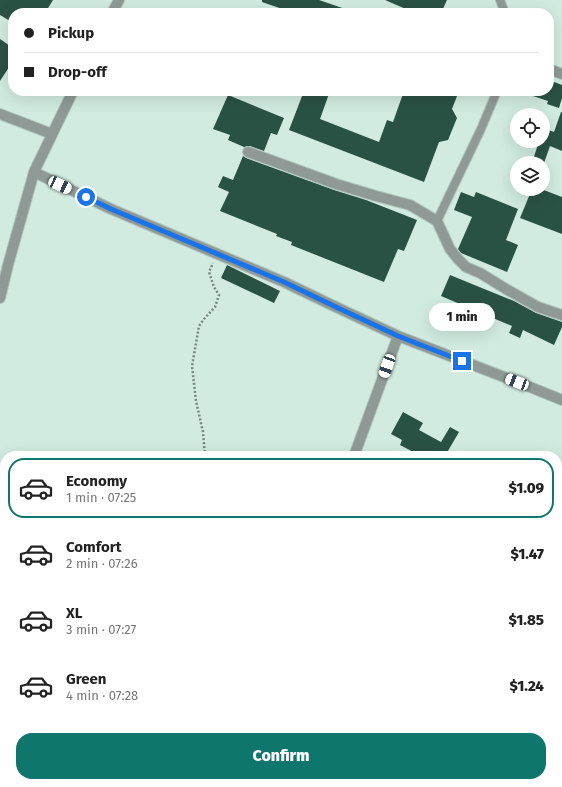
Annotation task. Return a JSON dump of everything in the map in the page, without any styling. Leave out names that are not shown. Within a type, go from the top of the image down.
[{"type":"street","points":[[0,298],[34,172],[71,96]]},
{"type":"street","points":[[0,114],[52,134]]},
{"type":"street","points":[[248,152],[336,184],[410,205],[437,221],[450,249],[466,267],[480,273],[506,290],[538,307],[562,315]]},
{"type":"street","points":[[34,172],[111,209],[284,282],[398,336],[562,400]]},
{"type":"street","points":[[356,451],[398,336]]},
{"type":"lane","points":[[437,221],[481,129],[495,96]]},
{"type":"path","points":[[205,451],[203,432],[196,401],[192,366],[200,326],[215,307],[219,295],[214,287],[209,272],[217,253]]},
{"type":"building","points":[[0,0],[53,0],[48,8],[8,8],[8,20],[0,15]]},
{"type":"building","points":[[262,0],[319,0],[342,8],[279,8],[262,2]]},
{"type":"building","points":[[385,0],[447,0],[443,8],[403,8]]},
{"type":"building","points":[[0,39],[8,45],[8,69],[0,81]]},
{"type":"building","points":[[554,82],[562,85],[562,98],[559,108],[547,104],[548,101],[533,96],[554,96]]},
{"type":"building","points":[[228,96],[284,118],[277,135],[271,133],[264,151],[250,146],[244,147],[228,140],[230,135],[213,129]]},
{"type":"building","points":[[302,96],[328,96],[320,119],[379,142],[387,120],[393,122],[402,96],[457,96],[452,109],[457,118],[448,140],[439,142],[424,182],[289,130]]},
{"type":"building","points":[[562,112],[562,151],[550,146],[550,131],[554,132]]},
{"type":"building","points":[[537,148],[549,148],[546,156],[534,156]]},
{"type":"building","points":[[243,156],[417,220],[404,251],[398,249],[384,282],[291,245],[292,242],[276,236],[277,234],[220,211],[229,192],[218,187],[223,176],[233,180]]},
{"type":"building","points":[[461,192],[474,197],[476,192],[518,209],[506,240],[518,245],[507,272],[461,253],[458,249],[472,217],[454,210]]},
{"type":"building","points":[[550,192],[562,197],[562,234],[520,218],[529,196],[550,196]]},
{"type":"building","points":[[227,265],[280,291],[274,303],[221,278]]},
{"type":"building","points":[[450,275],[514,301],[536,313],[562,322],[562,327],[554,345],[523,330],[520,338],[509,333],[512,326],[441,296]]},
{"type":"building","points":[[403,412],[423,423],[419,430],[441,442],[450,427],[459,432],[448,451],[411,451],[400,445],[402,440],[391,434]]},
{"type":"route","points":[[86,197],[284,282],[398,336],[462,361]]}]
